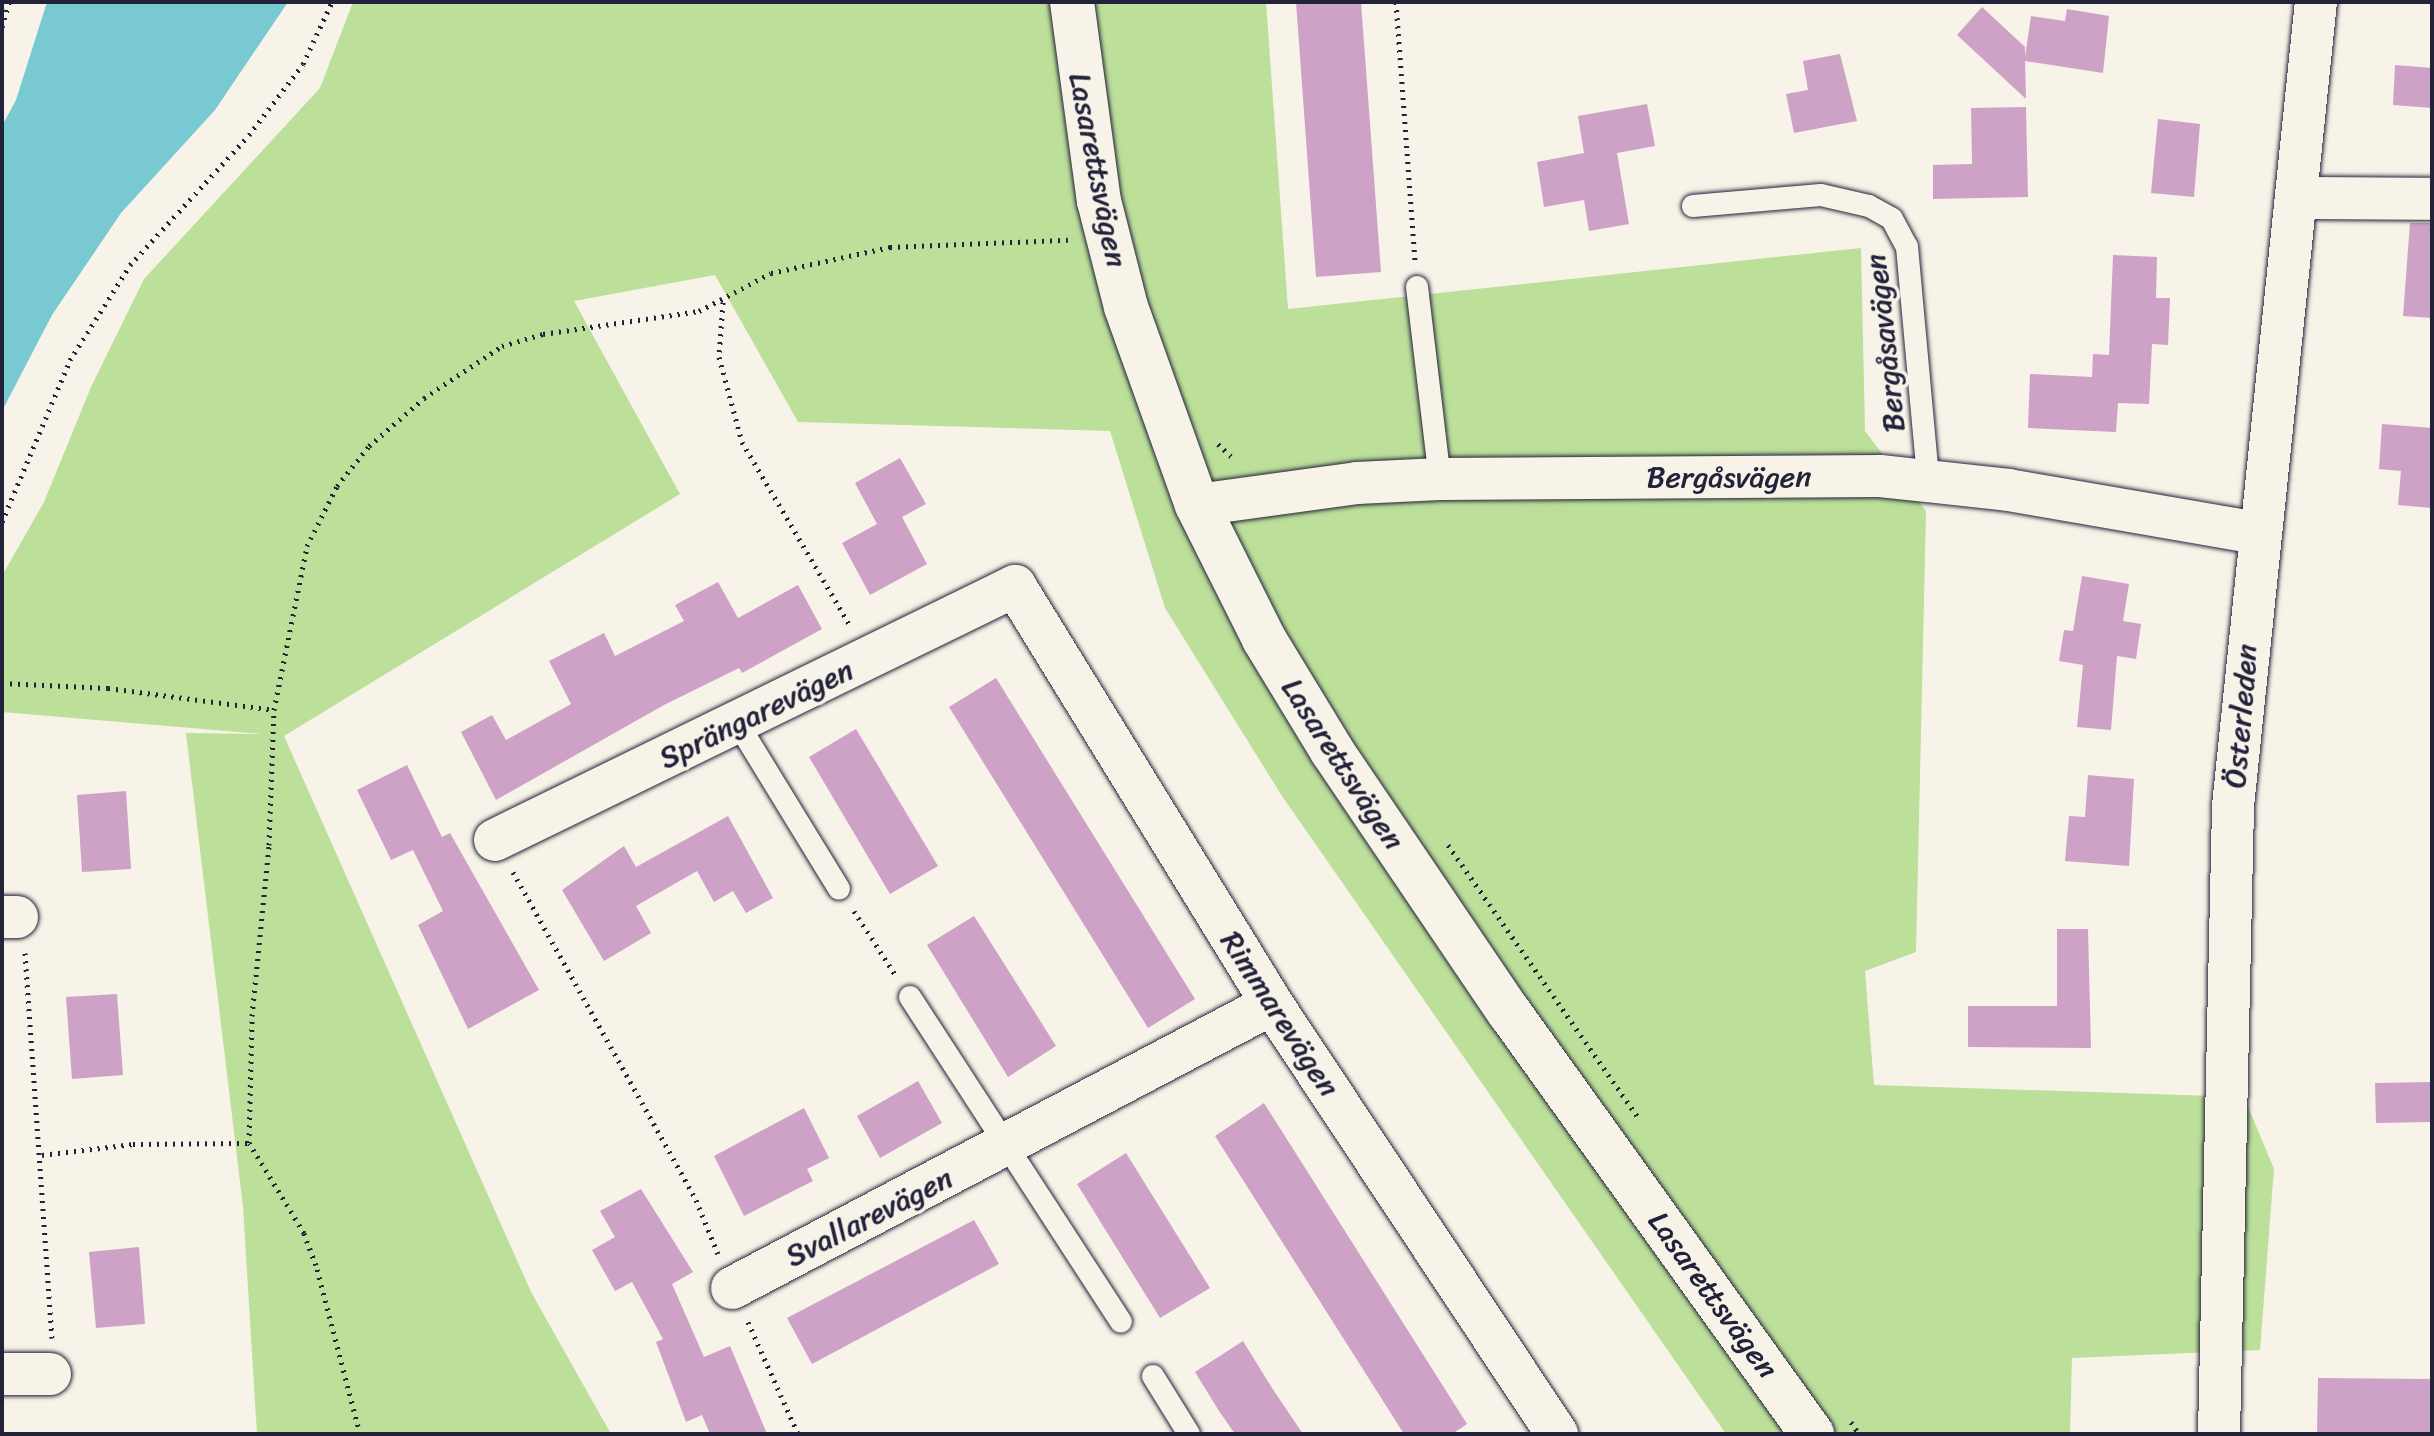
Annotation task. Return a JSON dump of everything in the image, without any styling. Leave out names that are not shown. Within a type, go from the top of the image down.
[{"type":"street","name":"Lasarettsvägen","points":[[1072,2],[1079,78],[1107,234],[1157,400],[1197,505],[1264,639],[1332,751],[1509,1012],[1826,1421]]},
{"type":"street","name":"Österleden","points":[[2219,1434],[2233,806],[2258,533],[2316,2]]},
{"type":"street","points":[[2297,198],[2432,199]]},
{"type":"street","name":"Bergåsvägen","points":[[1197,505],[1357,483],[1440,479],[1928,478],[2258,533]]},
{"type":"street","name":"Sprängarevägen","points":[[495,840],[738,724],[1015,586]]},
{"type":"street","name":"Rimmarevägen","points":[[1015,586],[1272,1004],[1557,1434]]},
{"type":"street","name":"Svallarevägen","points":[[732,1288],[1272,1004]]},
{"type":"street","points":[[2,1374],[50,1374]]},
{"type":"lane","name":"Bergåsavägen","points":[[1693,206],[1821,195],[1869,206],[1892,219],[1907,247],[1928,478]]},
{"type":"lane","points":[[1417,287],[1440,479]]},
{"type":"lane","points":[[738,724],[839,889]]},
{"type":"lane","points":[[910,997],[1121,1322]]},
{"type":"lane","points":[[1153,1376],[1189,1434]]},
{"type":"path","points":[[2,27],[9,2]]},
{"type":"path","points":[[2,522],[70,360],[130,265],[249,135],[303,64],[332,2]]},
{"type":"path","points":[[1396,2],[1417,287]]},
{"type":"path","points":[[360,1434],[316,1265],[304,1233],[249,1143],[252,1016],[269,845],[274,710],[307,546],[337,486],[369,446],[424,398],[502,346],[543,334],[699,311],[771,273],[890,247],[1073,239]]},
{"type":"path","points":[[723,301],[719,357],[742,442],[870,658]]},
{"type":"path","points":[[2,683],[108,688],[274,710]]},
{"type":"path","points":[[1443,837],[1642,1123]]},
{"type":"path","points":[[495,840],[696,1200],[798,1434]]},
{"type":"path","points":[[839,889],[910,997]]},
{"type":"path","points":[[9,917],[27,957],[53,1317],[50,1374]]},
{"type":"path","points":[[42,1155],[133,1144],[249,1143]]},
{"type":"path","points":[[1826,1421],[1859,1434]]},
{"type":"green space","points":[[353,2],[1266,2],[1288,309],[1861,248],[1865,431],[1926,511],[1916,952],[1865,971],[1874,1085],[2244,1097],[2274,1169],[2260,1350],[2072,1358],[2070,1434],[1726,1434],[1282,796],[1165,608],[1110,431],[798,422],[715,275],[574,301],[680,494],[284,736],[531,1292],[611,1434],[257,1434],[243,1207],[186,733],[262,734],[2,712],[2,576],[44,502],[91,387],[144,279],[320,88]]},
{"type":"water","points":[[47,2],[288,2],[215,110],[121,213],[52,315],[2,411],[2,126],[16,100]]},
{"type":"building","points":[[1296,2],[1361,2],[1381,272],[1316,277]]},
{"type":"building","points":[[1982,7],[2025,47],[2025,57],[2031,16],[2065,21],[2067,9],[2109,16],[2103,73],[2025,61],[2026,99],[1957,35]]},
{"type":"building","points":[[1840,54],[1857,121],[1794,133],[1786,94],[1808,90],[1803,61]]},
{"type":"building","points":[[2395,65],[2432,68],[2432,108],[2393,105]]},
{"type":"building","points":[[1647,104],[1655,146],[1617,153],[1629,224],[1589,231],[1584,200],[1544,207],[1537,162],[1584,153],[1578,116]]},
{"type":"building","points":[[2026,107],[2028,197],[1933,199],[1933,165],[1972,164],[1971,108]]},
{"type":"building","points":[[2158,119],[2200,124],[2194,197],[2151,193]]},
{"type":"building","points":[[2410,223],[2432,223],[2432,318],[2403,316]]},
{"type":"building","points":[[2113,255],[2157,257],[2156,298],[2170,298],[2168,345],[2152,344],[2149,404],[2118,403],[2116,432],[2028,428],[2030,374],[2092,377],[2093,354],[2109,355]]},
{"type":"building","points":[[2382,424],[2432,428],[2432,508],[2398,505],[2401,471],[2379,469]]},
{"type":"building","points":[[900,458],[926,504],[902,517],[927,564],[870,595],[842,543],[877,524],[855,483]]},
{"type":"building","points":[[2082,576],[2129,584],[2123,621],[2141,624],[2136,659],[2117,656],[2111,730],[2077,727],[2083,665],[2059,661],[2064,630],[2073,631]]},
{"type":"building","points":[[718,582],[738,618],[798,585],[822,629],[742,673],[739,668],[664,705],[496,800],[461,732],[492,715],[506,740],[571,704],[549,661],[604,633],[615,656],[684,621],[675,605]]},
{"type":"building","points":[[996,678],[1195,999],[1148,1028],[949,707]]},
{"type":"building","points":[[856,729],[938,866],[890,894],[809,757]]},
{"type":"building","points":[[407,765],[442,837],[450,833],[539,990],[468,1029],[418,925],[443,911],[413,850],[391,860],[357,790]]},
{"type":"building","points":[[2088,775],[2134,779],[2129,866],[2065,861],[2069,816],[2085,817]]},
{"type":"building","points":[[126,791],[131,869],[82,872],[77,795]]},
{"type":"building","points":[[728,816],[773,898],[746,913],[733,891],[714,902],[697,871],[636,906],[651,933],[604,961],[562,890],[624,846],[636,867]]},
{"type":"building","points":[[974,916],[1056,1046],[1008,1077],[927,945]]},
{"type":"building","points":[[2057,929],[2088,929],[2091,1048],[1968,1047],[1968,1006],[2057,1006]]},
{"type":"building","points":[[117,994],[123,1075],[72,1079],[66,997]]},
{"type":"building","points":[[918,1081],[942,1123],[880,1158],[857,1116]]},
{"type":"building","points":[[2432,1082],[2432,1122],[2376,1123],[2375,1083]]},
{"type":"building","points":[[1264,1103],[1467,1424],[1452,1434],[1404,1434],[1215,1136]]},
{"type":"building","points":[[804,1108],[829,1158],[807,1169],[813,1181],[744,1216],[714,1156]]},
{"type":"building","points":[[1126,1153],[1210,1288],[1160,1318],[1077,1184]]},
{"type":"building","points":[[641,1189],[693,1272],[672,1284],[704,1357],[730,1346],[767,1434],[710,1434],[702,1415],[686,1422],[656,1342],[663,1339],[632,1282],[615,1291],[592,1250],[615,1237],[600,1211]]},
{"type":"building","points":[[974,1220],[999,1264],[812,1364],[787,1318]]},
{"type":"building","points":[[139,1247],[145,1324],[96,1328],[89,1252]]},
{"type":"building","points":[[1243,1341],[1303,1434],[1235,1434],[1219,1411],[1195,1372]]},
{"type":"building","points":[[2318,1378],[2430,1379],[2430,1433],[2317,1433]]}]
